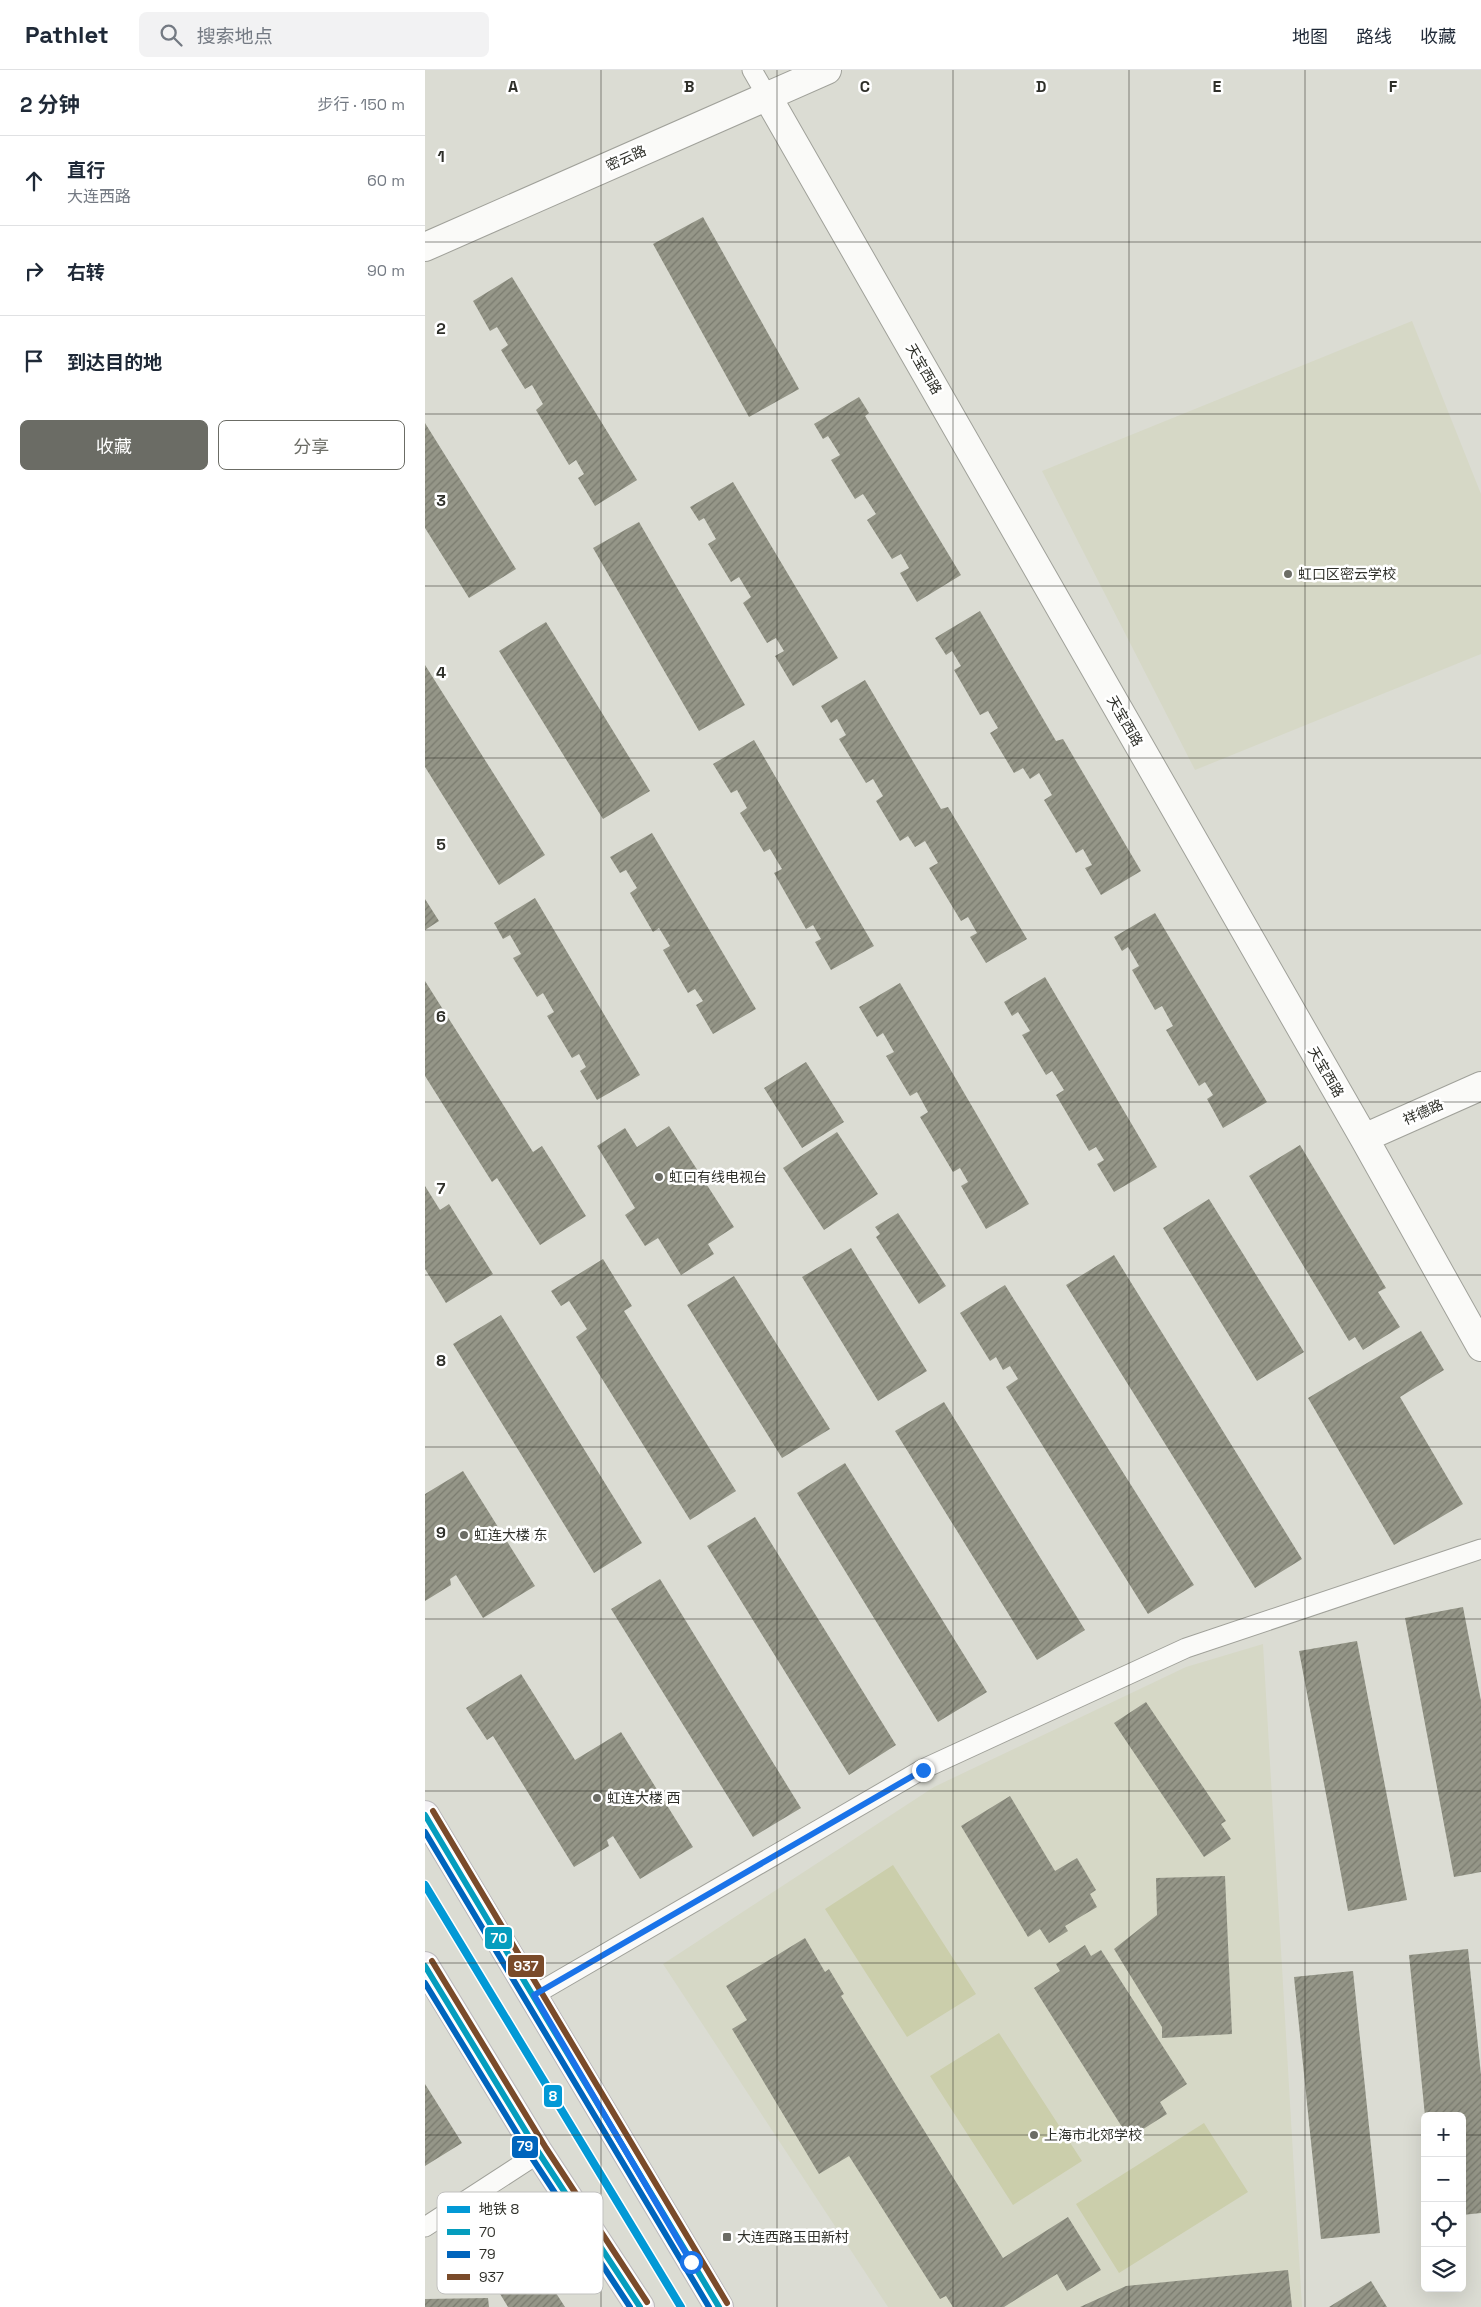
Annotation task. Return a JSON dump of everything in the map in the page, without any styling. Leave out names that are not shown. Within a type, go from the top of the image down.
[{"type":"main road","points":[[425,1814],[719,2307]]},
{"type":"main road","points":[[425,1966],[565,2192]]},
{"type":"main road","points":[[603,2250],[640,2307]]},
{"type":"street","name":"密云路","points":[[425,247],[827,70]]},
{"type":"street","name":"天宝西路","points":[[767,96],[1364,1138],[1481,1347]]},
{"type":"street","name":"祥德路","points":[[1364,1138],[1481,1086]]},
{"type":"lane","points":[[752,70],[767,96]]},
{"type":"lane","points":[[534,1995],[931,1765],[1186,1648],[1481,1549]]},
{"type":"lane","points":[[478,2192],[539,2152]]},
{"type":"lane","points":[[425,2227],[437,2219]]},
{"type":"shaded area","name":"虹口区密云学校","points":[[1412,321],[1481,494],[1481,654],[1195,770],[1042,471]]},
{"type":"shaded area","name":"上海市北郊学校","points":[[1263,1644],[1302,2307],[888,2307],[663,1964],[934,1787],[1186,1667]]},
{"type":"green space","points":[[893,1865],[976,1994],[907,2037],[825,1909]]},
{"type":"green space","points":[[999,2033],[1082,2161],[1013,2205],[930,2076]]},
{"type":"green space","points":[[1204,2123],[1248,2192],[1119,2273],[1076,2204]]},
{"type":"building","points":[[703,217],[799,389],[749,417],[653,244]]},
{"type":"building","points":[[512,277],[637,480],[595,506],[578,478],[584,474],[576,460],[569,465],[536,410],[543,404],[532,385],[525,389],[501,350],[508,345],[497,327],[490,331],[473,301]]},
{"type":"building","points":[[859,397],[869,413],[865,416],[961,575],[917,602],[900,573],[909,568],[901,554],[892,559],[867,520],[876,514],[863,494],[855,499],[831,460],[840,455],[828,436],[823,439],[814,424]]},
{"type":"building","points":[[425,423],[516,569],[469,598],[425,528]]},
{"type":"building","points":[[733,482],[838,658],[793,686],[775,656],[784,651],[776,638],[767,643],[743,603],[751,597],[739,577],[731,582],[708,544],[716,539],[704,518],[699,521],[690,507]]},
{"type":"building","points":[[639,522],[745,705],[699,731],[593,548]]},
{"type":"building","points":[[980,611],[1056,741],[1063,739],[1141,871],[1101,895],[1085,868],[1092,865],[1083,849],[1076,853],[1044,800],[1052,795],[1039,773],[1030,779],[1023,768],[1014,773],[990,733],[998,728],[988,711],[980,715],[954,670],[961,666],[952,651],[946,655],[935,638]]},
{"type":"building","points":[[546,622],[650,791],[603,819],[499,651]]},
{"type":"building","points":[[425,665],[545,855],[499,885],[425,767]]},
{"type":"building","points":[[865,680],[941,809],[948,807],[1027,939],[986,963],[970,937],[977,933],[968,917],[961,921],[929,868],[938,863],[925,841],[915,847],[908,836],[900,841],[876,801],[883,796],[873,779],[866,783],[839,739],[846,735],[837,719],[831,723],[821,706]]},
{"type":"building","points":[[754,740],[874,946],[831,970],[815,942],[821,939],[813,925],[806,929],[774,873],[782,869],[770,849],[764,852],[740,813],[747,808],[737,790],[731,793],[713,764]]},
{"type":"building","points":[[652,833],[756,1009],[713,1034],[696,1005],[703,1001],[695,989],[688,993],[663,950],[670,946],[659,928],[653,932],[630,893],[637,888],[626,870],[620,873],[610,857]]},
{"type":"building","points":[[535,898],[640,1075],[597,1100],[580,1071],[586,1067],[579,1054],[572,1058],[547,1016],[554,1012],[543,993],[537,997],[513,958],[521,954],[510,935],[503,939],[494,923]]},
{"type":"building","points":[[425,899],[439,921],[425,930]]},
{"type":"building","points":[[1155,913],[1267,1102],[1223,1128],[1207,1099],[1213,1095],[1205,1082],[1199,1086],[1166,1030],[1173,1026],[1162,1006],[1155,1010],[1132,970],[1139,966],[1128,947],[1122,951],[1114,937]]},
{"type":"building","points":[[1045,977],[1157,1167],[1114,1192],[1097,1164],[1104,1160],[1096,1147],[1089,1151],[1056,1095],[1064,1090],[1052,1071],[1046,1075],[1022,1035],[1030,1031],[1018,1012],[1012,1016],[1004,1002]]},
{"type":"building","points":[[425,981],[533,1152],[542,1146],[586,1216],[540,1245],[497,1178],[492,1182],[425,1076]]},
{"type":"building","points":[[900,983],[1029,1204],[986,1229],[961,1186],[968,1182],[960,1168],[953,1172],[920,1117],[928,1112],[917,1092],[910,1096],[886,1056],[894,1052],[883,1033],[877,1037],[859,1007]]},
{"type":"building","points":[[806,1062],[844,1122],[802,1148],[764,1088]]},
{"type":"building","name":"虹口有线电视台","points":[[669,1126],[734,1227],[708,1244],[714,1254],[681,1275],[658,1238],[645,1246],[625,1215],[635,1208],[597,1146],[625,1128],[637,1147]]},
{"type":"building","points":[[837,1132],[878,1194],[824,1230],[783,1168]]},
{"type":"building","points":[[1300,1145],[1386,1288],[1378,1292],[1400,1327],[1363,1350],[1355,1337],[1349,1341],[1249,1176]]},
{"type":"building","points":[[425,1186],[440,1210],[449,1204],[493,1274],[446,1303],[425,1269]]},
{"type":"building","points":[[1209,1199],[1304,1352],[1257,1381],[1163,1228]]},
{"type":"building","points":[[898,1213],[946,1286],[919,1304],[876,1237],[880,1234],[875,1227]]},
{"type":"building","points":[[851,1248],[927,1371],[878,1401],[802,1277]]},
{"type":"building","points":[[1114,1255],[1302,1559],[1255,1588],[1066,1285]]},
{"type":"building","points":[[603,1259],[632,1306],[624,1311],[736,1491],[690,1520],[576,1337],[587,1329],[569,1301],[561,1306],[551,1291]]},
{"type":"building","points":[[734,1276],[830,1429],[782,1458],[687,1305]]},
{"type":"building","points":[[1005,1285],[1194,1585],[1148,1614],[1006,1387],[1018,1379],[1010,1366],[1003,1370],[996,1357],[990,1361],[960,1313]]},
{"type":"building","points":[[501,1315],[642,1543],[594,1573],[453,1344]]},
{"type":"building","points":[[1421,1331],[1444,1370],[1400,1397],[1463,1504],[1394,1545],[1308,1398]]},
{"type":"building","points":[[944,1402],[1085,1630],[1037,1660],[895,1431]]},
{"type":"building","points":[[845,1463],[987,1692],[938,1722],[797,1493]]},
{"type":"building","name":"虹连大楼 东","points":[[463,1471],[535,1586],[483,1618],[456,1575],[450,1579],[451,1585],[425,1601],[425,1494]]},
{"type":"building","points":[[755,1517],[896,1745],[849,1775],[707,1546]]},
{"type":"building","points":[[660,1579],[801,1808],[753,1837],[611,1609]]},
{"type":"building","points":[[1463,1607],[1481,1701],[1481,1872],[1454,1877],[1405,1618]]},
{"type":"building","points":[[1357,1641],[1407,1900],[1348,1911],[1299,1651]]},
{"type":"building","name":"虹连大楼 西","points":[[521,1674],[575,1760],[621,1732],[693,1847],[640,1879],[613,1836],[607,1840],[609,1846],[574,1867],[493,1736],[487,1740],[466,1708]]},
{"type":"building","points":[[1146,1702],[1226,1821],[1221,1824],[1231,1839],[1204,1857],[1114,1723]]},
{"type":"building","points":[[1010,1796],[1055,1871],[1077,1858],[1096,1890],[1090,1894],[1097,1907],[1065,1926],[1068,1931],[1049,1943],[1040,1929],[1028,1937],[961,1826]]},
{"type":"building","points":[[1225,1876],[1232,2034],[1162,2038],[1162,2027],[1114,1949],[1157,1915],[1156,1878]]},
{"type":"building","points":[[805,1938],[825,1972],[829,1969],[844,1994],[841,1996],[1003,2258],[1068,2217],[1101,2270],[1067,2291],[1057,2274],[1004,2307],[953,2307],[946,2296],[940,2299],[849,2156],[819,2174],[732,2029],[747,2020],[726,1986]]},
{"type":"building","points":[[1085,1945],[1091,1956],[1101,1950],[1187,2084],[1160,2102],[1167,2114],[1129,2138],[1034,1988],[1060,1971],[1056,1964]]},
{"type":"building","points":[[1468,1949],[1481,2075],[1481,2213],[1466,2215],[1466,2112],[1425,2112],[1409,1955]]},
{"type":"building","points":[[1353,1971],[1380,2233],[1321,2239],[1294,1977]]},
{"type":"building","points":[[425,2084],[462,2143],[425,2166]]},
{"type":"building","points":[[1288,2270],[1292,2307],[1080,2307],[1126,2286]]},
{"type":"building","points":[[1371,2281],[1387,2307],[1329,2307]]},
{"type":"building","points":[[500,2294],[557,2294],[565,2307],[508,2307]]},
{"type":"building","points":[[488,2298],[489,2307],[425,2307],[425,2299]]},
{"type":"metro line","name":"8","points":[[425,1885],[681,2307]]},
{"type":"transit line","name":"937","points":[[433,1811],[727,2303]]},
{"type":"transit line","name":"70","points":[[425,1815],[719,2307]]},
{"type":"transit line","name":"79","points":[[425,1832],[709,2307]]},
{"type":"transit line","name":"937","points":[[432,1961],[575,2192]]},
{"type":"transit line","name":"70","points":[[425,1966],[565,2192]]},
{"type":"transit line","name":"79","points":[[425,1983],[554,2192]]},
{"type":"transit line","name":"937","points":[[603,2235],[647,2302]]},
{"type":"transit line","name":"70","points":[[603,2251],[640,2307]]},
{"type":"transit line","name":"79","points":[[603,2266],[630,2307]]},
{"type":"place","name":"虹口区密云学校","points":[[1288,574]]},
{"type":"place","name":"虹口有线电视台","points":[[659,1177]]},
{"type":"place","name":"虹连大楼 东","points":[[464,1535]]},
{"type":"place","name":"虹连大楼 西","points":[[597,1798]]},
{"type":"place","name":"上海市北郊学校","points":[[1034,2135]]},
{"type":"place","name":"大连西路玉田新村","points":[[727,2237]]},
{"type":"route","points":[[691,2262],[534,1995],[923,1770]]}]
